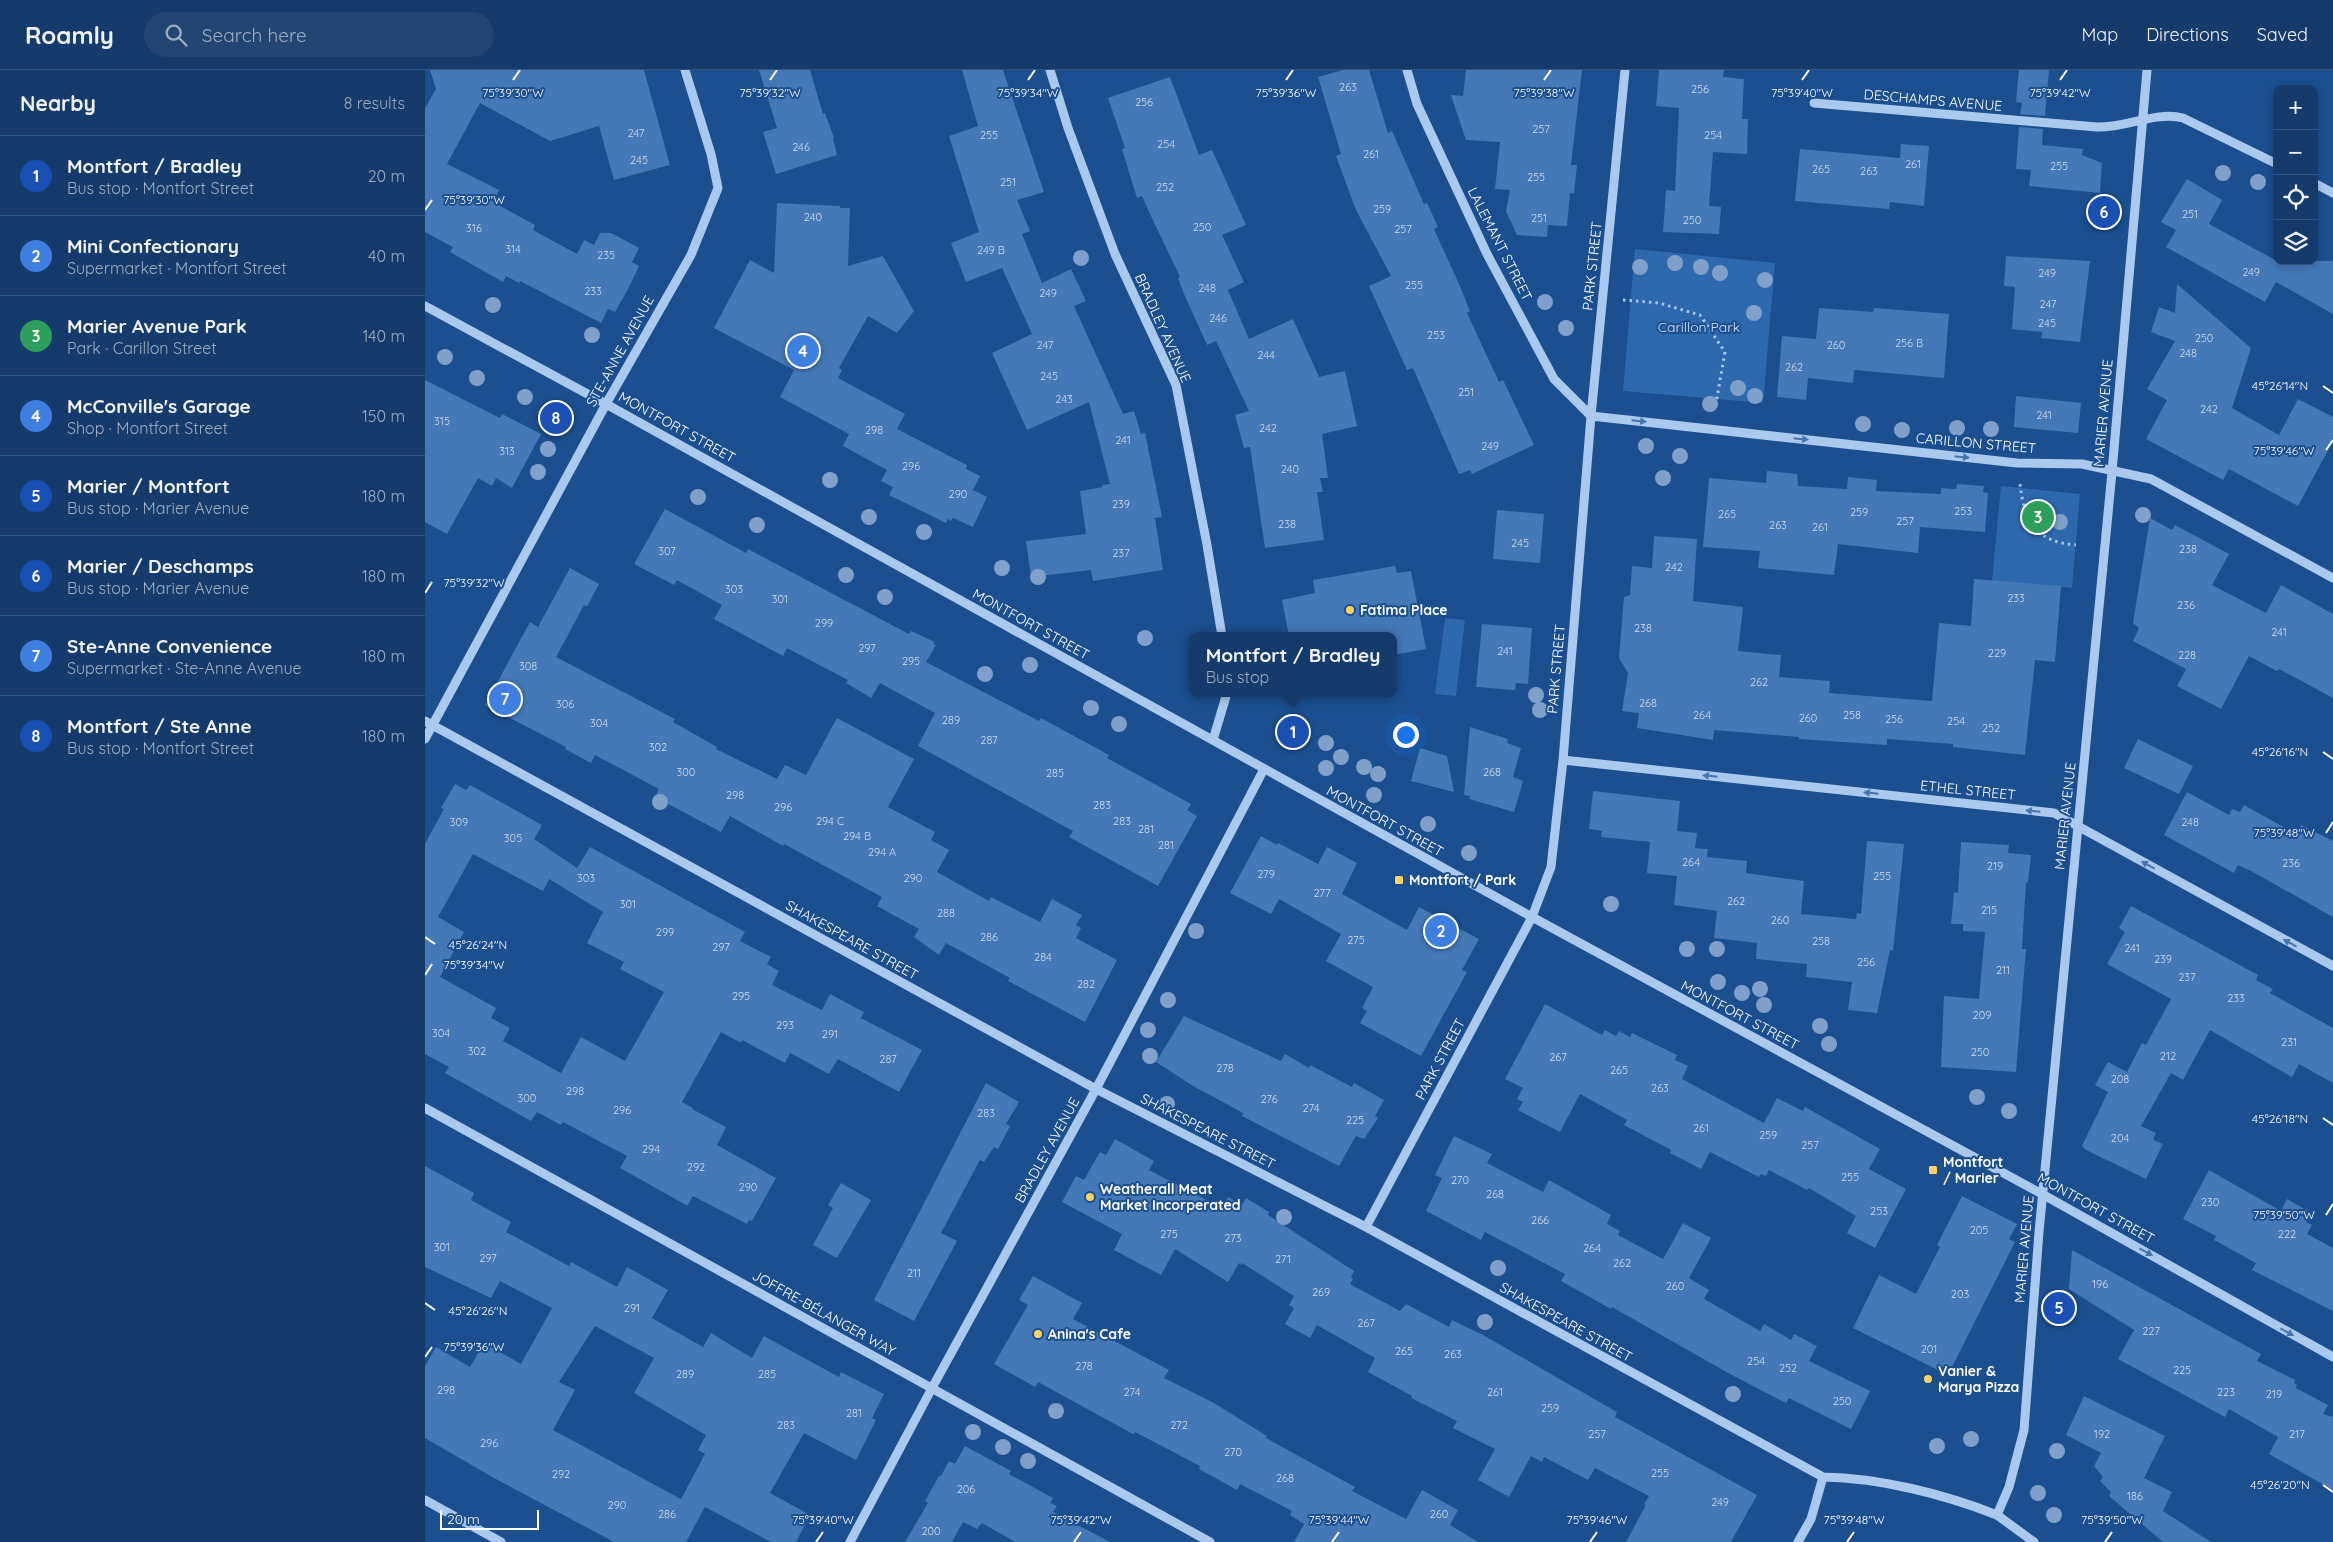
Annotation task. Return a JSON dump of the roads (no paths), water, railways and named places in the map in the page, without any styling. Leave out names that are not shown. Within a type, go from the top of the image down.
[{"type":"street","name":"STE-ANNE AVENUE","points":[[425,739],[429,723],[691,255],[718,188],[711,154],[685,70]]},
{"type":"street","name":"BRADLEY AVENUE","points":[[1050,70],[1068,128],[1115,254],[1176,385],[1207,546],[1220,632]]},
{"type":"street","name":"LALEMANT STREET","points":[[1407,70],[1417,104],[1496,271],[1554,379],[1591,416]]},
{"type":"street","name":"PARK STREET","points":[[1365,1228],[1531,917],[1551,867],[1563,760],[1591,416],[1625,70]]},
{"type":"street","name":"MARIER AVENUE","points":[[1997,1515],[2009,1487],[2024,1430],[2043,1194],[2112,472],[2141,121],[2147,70]]},
{"type":"street","name":"DESCHAMPS AVENUE","points":[[1814,103],[2115,128],[2169,115],[2183,118],[2273,162]]},
{"type":"street","points":[[2318,185],[2333,193]]},
{"type":"street","name":"MONTFORT STREET","points":[[425,306],[606,404],[1531,917],[2043,1194],[2333,1357]]},
{"type":"street","name":"CARILLON STREET","points":[[1591,416],[2017,463],[2082,464],[2151,479],[2333,578]]},
{"type":"street","points":[[1213,740],[1226,697]]},
{"type":"street","name":"SHAKESPEARE STREET","points":[[429,723],[1096,1089],[1365,1228],[1823,1477],[1857,1478],[1963,1501],[1997,1515]]},
{"type":"street","name":"ETHEL STREET","points":[[1563,760],[2054,813],[2333,966]]},
{"type":"street","name":"BRADLEY AVENUE","points":[[850,1542],[1096,1089],[1264,768]]},
{"type":"street","name":"JOFFRE-BÉLANGER WAY","points":[[425,1108],[1210,1542]]},
{"type":"street","points":[[1798,1542],[1811,1519],[1823,1477]]},
{"type":"street","points":[[425,1500],[501,1542]]},
{"type":"street","points":[[1997,1515],[2034,1542]]},
{"type":"place","name":"Marier / Deschamps","points":[[2104,212]]},
{"type":"place","name":"McConville's Garage","points":[[803,351]]},
{"type":"place","name":"Montfort / Ste Anne","points":[[556,418]]},
{"type":"place","name":"Marier Avenue Park","points":[[2038,517]]},
{"type":"place","name":"Fatima Place","points":[[1350,610]]},
{"type":"place","name":"Ste-Anne Convenience","points":[[505,699]]},
{"type":"place","name":"Montfort / Bradley","points":[[1293,732]]},
{"type":"place","name":"Montfort / Park","points":[[1399,880]]},
{"type":"place","name":"Mini Confectionary","points":[[1441,931]]},
{"type":"place","name":"Montfort / Marier","points":[[1933,1170]]},
{"type":"place","name":"Weatherall Meat Market Incorperated","points":[[1090,1197]]},
{"type":"place","name":"Marier / Montfort","points":[[2059,1308]]},
{"type":"place","name":"Anina's Cafe","points":[[1038,1334]]},
{"type":"place","name":"Vanier & Marya Pizza","points":[[1928,1379]]},
{"type":"park label","name":"Carillon Park","points":[[1699,327]]}]
